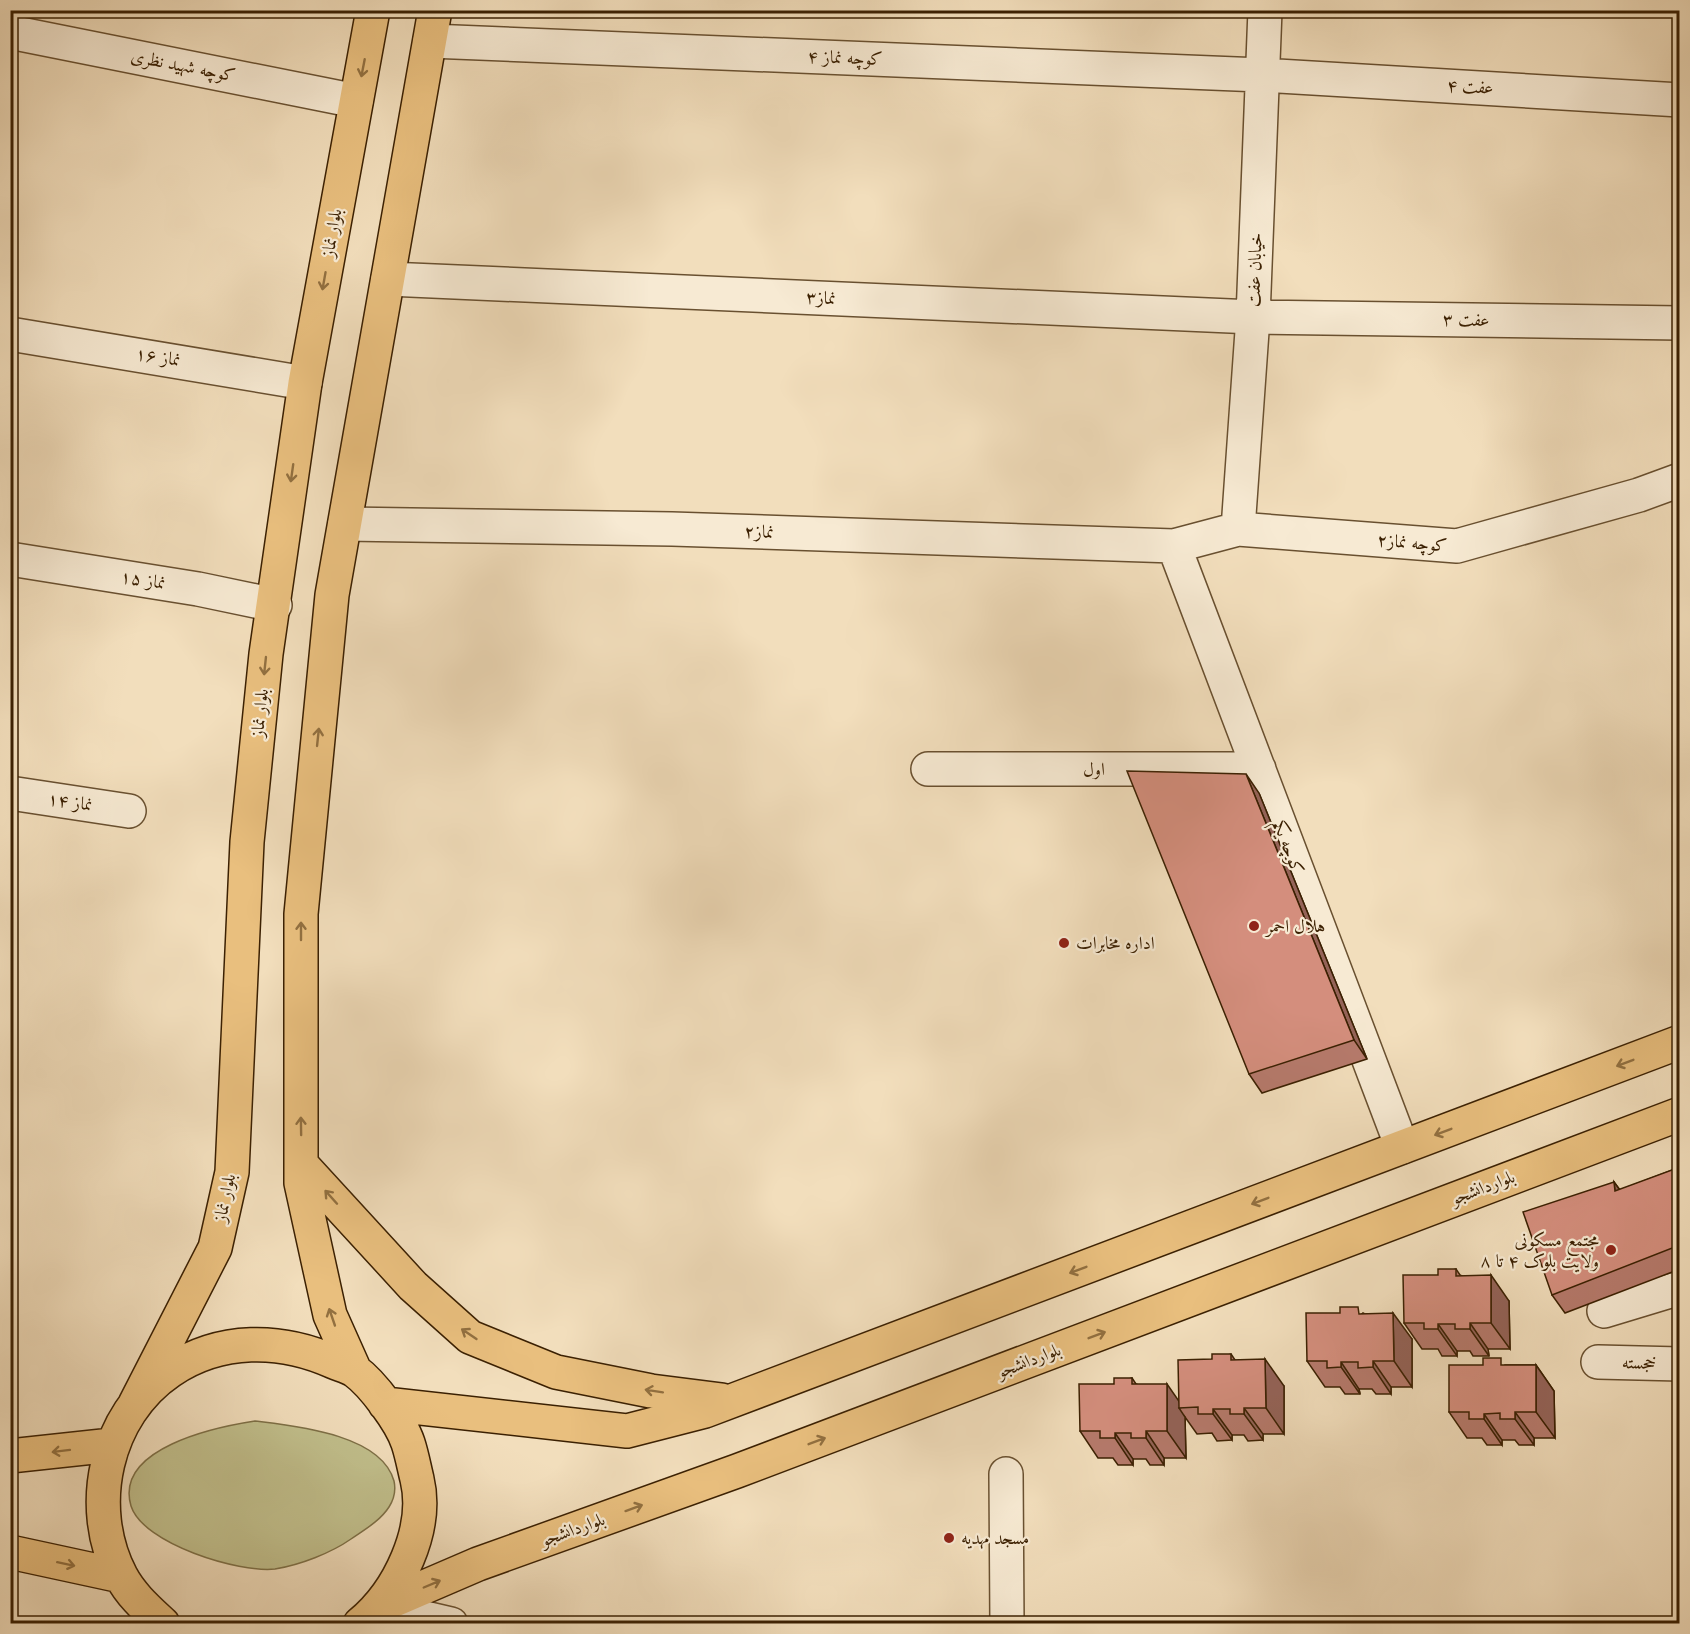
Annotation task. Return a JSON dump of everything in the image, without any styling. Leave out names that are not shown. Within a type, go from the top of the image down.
[{"type":"main road","name":"بلوار نماز","points":[[128,1587],[108,1545],[102,1512],[104,1478],[112,1445],[215,1248],[232,1173],[247,842],[266,654],[275,605],[305,383],[373,10]]},
{"type":"main road","points":[[365,1619],[402,1571],[417,1529],[418,1485],[408,1442],[385,1404],[355,1371],[330,1315],[301,1183],[301,914],[332,595],[433,26]]},
{"type":"main road","points":[[385,1404],[627,1431],[705,1411],[1680,1042]]},
{"type":"main road","name":"بلواردانشجو","points":[[365,1619],[478,1564],[737,1471],[1680,1114]]},
{"type":"main road","points":[[301,1164],[413,1286],[470,1337],[556,1372],[651,1391],[733,1401]]},
{"type":"main road","points":[[135,1404],[170,1371],[213,1350],[261,1343],[308,1350],[355,1371]]},
{"type":"main road","points":[[10,1456],[112,1445]]},
{"type":"main road","points":[[10,1552],[128,1587],[163,1623]]},
{"type":"main road","points":[[128,1587],[155,1623]]},
{"type":"street","name":"خیابان عفت","points":[[1238,529],[1253,317],[1260,75],[1265,10]]},
{"type":"street","name":"کوچه نماز ۴","points":[[433,26],[1260,75]]},
{"type":"street","name":"کوچه شهید نظری","points":[[10,32],[356,101]]},
{"type":"street","name":"عفت ۴","points":[[1260,75],[1680,100]]},
{"type":"street","name":"نماز۳","points":[[388,279],[1253,317]]},
{"type":"street","name":"عفت ۳","points":[[1253,317],[1680,323]]},
{"type":"street","name":"نماز ۱۶","points":[[10,334],[305,383]]},
{"type":"street","name":"کوچه نماز۲","points":[[1174,546],[1238,529],[1457,546],[1639,495],[1680,480]]},
{"type":"street","name":"نماز۲","points":[[345,524],[672,529],[1174,546]]},
{"type":"street","name":"کوچه یکم","points":[[1174,546],[1402,1147]]},
{"type":"street","name":"نماز ۱۵","points":[[10,559],[198,589],[275,605]]},
{"type":"street","name":"اول","points":[[928,769],[1259,769]]},
{"type":"street","name":"نماز ۱۴","points":[[10,793],[129,811]]},
{"type":"street","points":[[1604,1311],[1680,1288]]},
{"type":"street","name":"خجسته","points":[[1598,1362],[1680,1364]]},
{"type":"street","points":[[1006,1474],[1007,1623]]},
{"type":"street","points":[[365,1619],[451,1623]]},
{"type":"shaded area","points":[[255,1421],[335,1435],[372,1452],[386,1465],[394,1481],[394,1494],[389,1507],[372,1525],[325,1554],[275,1569],[239,1566],[194,1553],[172,1544],[139,1520],[131,1506],[130,1486],[138,1469],[152,1455],[194,1435]]},
{"type":"building","name":"هلال احمر","points":[[1127,771],[1246,774],[1354,1040],[1249,1074]]},
{"type":"building","name":"مجتمع مسکونی ولایت بلوک ۴ تا ۸","points":[[1680,1167],[1680,1245],[1552,1295],[1523,1212],[1614,1182],[1615,1191]]},
{"type":"building","points":[[1438,1269],[1456,1269],[1456,1276],[1491,1275],[1491,1323],[1470,1323],[1470,1329],[1455,1329],[1455,1324],[1438,1324],[1438,1329],[1424,1329],[1424,1323],[1404,1323],[1403,1275],[1438,1275]]},
{"type":"building","points":[[1340,1307],[1358,1307],[1359,1314],[1393,1313],[1394,1361],[1373,1361],[1373,1367],[1358,1368],[1358,1362],[1341,1362],[1341,1367],[1327,1368],[1327,1361],[1307,1361],[1306,1313],[1340,1313]]},
{"type":"building","points":[[1212,1354],[1231,1354],[1231,1360],[1265,1359],[1266,1408],[1244,1408],[1244,1414],[1230,1414],[1230,1409],[1213,1409],[1213,1414],[1198,1414],[1198,1407],[1179,1408],[1178,1360],[1212,1359]]},
{"type":"building","points":[[1483,1358],[1501,1358],[1501,1365],[1536,1365],[1536,1412],[1515,1412],[1515,1419],[1500,1419],[1500,1413],[1484,1414],[1484,1419],[1469,1419],[1469,1412],[1449,1412],[1449,1365],[1483,1365]]},
{"type":"building","points":[[1114,1378],[1132,1378],[1132,1384],[1167,1384],[1167,1431],[1146,1431],[1146,1438],[1131,1438],[1131,1433],[1115,1433],[1115,1438],[1100,1438],[1100,1431],[1080,1431],[1079,1384],[1114,1384]]},
{"type":"place","name":"هلال احمر","points":[[1254,926]]},
{"type":"place","name":"اداره مخابرات","points":[[1064,943]]},
{"type":"place","name":"مجتمع مسکونی ولایت بلوک ۴ تا ۸","points":[[1611,1250]]},
{"type":"place","name":"مسجد مهدیه","points":[[949,1538]]}]
